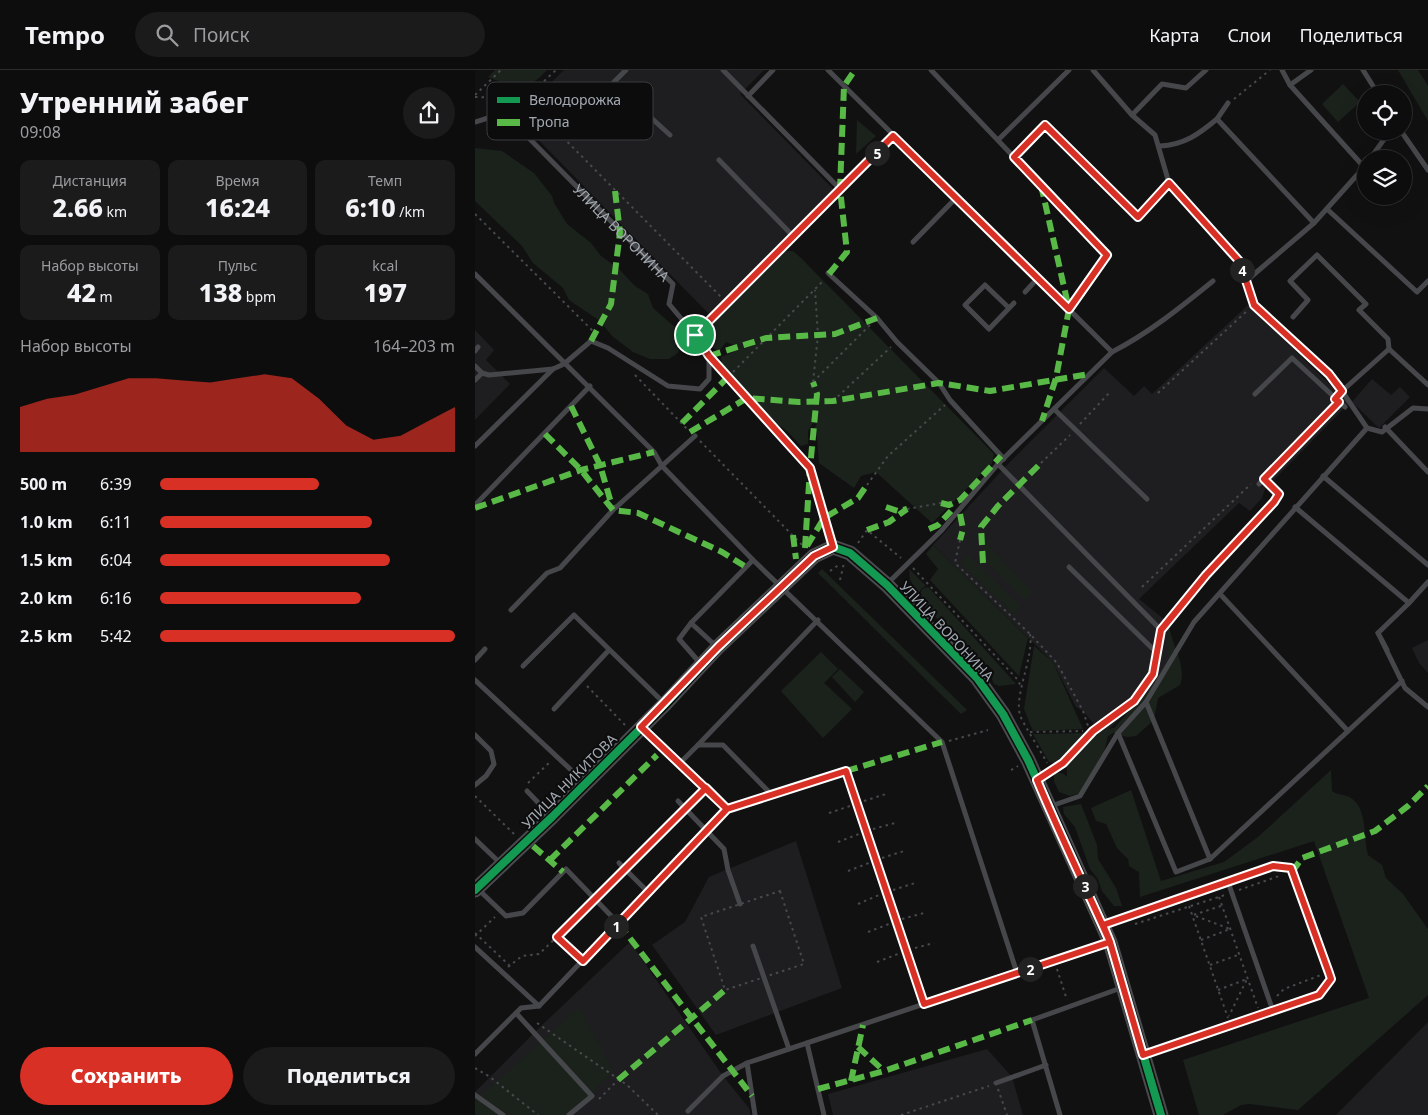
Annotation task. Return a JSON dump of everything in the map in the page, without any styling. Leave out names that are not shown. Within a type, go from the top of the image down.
[{"type":"street","name":"УЛИЦА ВОРОНИНА","points":[[833,547],[850,553],[887,585],[953,652],[993,699],[1028,760],[1110,942],[1161,1115]]},
{"type":"street","name":"УЛИЦА НИКИТОВА","points":[[476,889],[552,817],[665,704],[718,647],[783,588],[814,556],[833,547]]},
{"type":"lane","points":[[614,82],[626,70]]},
{"type":"lane","points":[[723,70],[840,190]]},
{"type":"lane","points":[[748,96],[773,70]]},
{"type":"lane","points":[[828,70],[1112,352]]},
{"type":"lane","points":[[931,70],[1107,255],[1069,309]]},
{"type":"lane","points":[[998,140],[1069,70]]},
{"type":"lane","points":[[1095,70],[1132,115],[1155,136],[1160,146],[1169,183],[1240,262],[1254,305],[1329,374],[1367,428],[1382,432],[1385,427],[1413,408],[1428,409]]},
{"type":"lane","points":[[1132,115],[1162,84],[1187,88],[1206,70]]},
{"type":"lane","points":[[1282,70],[1290,85],[1357,157]]},
{"type":"lane","points":[[1290,85],[1311,70]]},
{"type":"lane","points":[[1363,70],[1372,85]]},
{"type":"lane","points":[[1160,146],[1175,146],[1198,135],[1217,119],[1228,103]]},
{"type":"lane","name":"УЛИЦА ВОРОНИНА","points":[[475,122],[487,118]]},
{"type":"lane","points":[[1217,119],[1314,223]]},
{"type":"lane","points":[[653,120],[670,136]]},
{"type":"lane","points":[[1014,157],[1045,125],[1138,217],[1169,183]]},
{"type":"lane","points":[[695,335],[893,136]]},
{"type":"lane","name":"УЛИЦА ВОРОНИНА","points":[[531,140],[673,284],[669,304],[727,378],[810,468],[833,547]]},
{"type":"lane","points":[[1407,140],[1428,170]]},
{"type":"lane","points":[[719,160],[793,236]]},
{"type":"lane","points":[[1245,282],[1314,223],[1357,175]]},
{"type":"lane","points":[[913,242],[956,198]]},
{"type":"lane","points":[[1327,209],[1417,292],[1428,282]]},
{"type":"lane","points":[[1293,317],[1308,300],[1290,281],[1317,256],[1366,304],[1359,310],[1388,339],[1389,349],[1427,382]]},
{"type":"lane","points":[[475,274],[564,364],[590,386],[654,452],[662,466],[753,560],[818,620],[942,742],[1017,973]]},
{"type":"lane","points":[[828,274],[877,318],[897,342],[939,382],[950,400],[1004,459]]},
{"type":"lane","points":[[1025,292],[1038,278]]},
{"type":"lane","points":[[887,585],[907,562],[942,530],[999,464],[1112,352],[1132,342],[1168,317],[1213,281]]},
{"type":"lane","points":[[1009,308],[985,285],[965,305],[989,328],[1009,308],[1014,303]]},
{"type":"lane","points":[[475,366],[482,373],[489,375],[553,368],[564,364],[591,341],[608,348],[668,386],[700,389],[709,379],[709,356]]},
{"type":"lane","points":[[1342,391],[1389,349]]},
{"type":"lane","points":[[1255,394],[1292,358],[1345,408]]},
{"type":"lane","points":[[475,446],[553,368]]},
{"type":"lane","points":[[475,380],[482,373]]},
{"type":"lane","points":[[475,505],[590,386]]},
{"type":"lane","points":[[1259,484],[1339,402]]},
{"type":"lane","points":[[1054,409],[1147,499]]},
{"type":"lane","points":[[1385,427],[1428,472]]},
{"type":"lane","points":[[1048,807],[1080,796],[1118,733],[1146,702],[1194,622],[1367,428]]},
{"type":"lane","points":[[511,610],[547,573],[560,568],[613,510],[695,436]]},
{"type":"lane","points":[[999,464],[1161,630],[1153,674],[1134,701],[1093,731],[1063,763],[1037,780]]},
{"type":"lane","points":[[1323,476],[1428,565]]},
{"type":"lane","points":[[1295,507],[1409,603]]},
{"type":"lane","points":[[702,664],[679,639],[691,623],[753,560]]},
{"type":"lane","points":[[1069,567],[1157,653]]},
{"type":"lane","points":[[1428,582],[1378,633],[1405,688],[1428,707]]},
{"type":"lane","points":[[1220,594],[1348,731]]},
{"type":"lane","points":[[523,666],[574,615],[665,704]]},
{"type":"lane","points":[[679,764],[818,620]]},
{"type":"lane","points":[[691,623],[718,647]]},
{"type":"lane","points":[[475,660],[485,649]]},
{"type":"lane","points":[[554,709],[609,650]]},
{"type":"lane","points":[[475,680],[585,784]]},
{"type":"lane","points":[[1118,733],[1176,872],[1210,859],[1402,681]]},
{"type":"lane","points":[[1146,702],[1210,859]]},
{"type":"lane","points":[[641,727],[727,809]]},
{"type":"lane","points":[[475,735],[491,751],[494,764],[486,776],[475,785]]},
{"type":"lane","points":[[698,745],[723,745],[772,795]]},
{"type":"lane","points":[[475,1054],[521,1008],[539,1006],[649,893],[727,809],[846,771],[924,1004]]},
{"type":"lane","points":[[527,791],[552,817]]},
{"type":"lane","points":[[678,801],[724,849],[728,870],[740,904]]},
{"type":"lane","points":[[475,839],[501,864]]},
{"type":"lane","points":[[619,863],[649,893]]},
{"type":"lane","points":[[1103,925],[1273,866],[1291,868],[1331,979],[1319,995],[1143,1055]]},
{"type":"lane","points":[[476,889],[506,916],[523,912],[566,869],[619,924]]},
{"type":"lane","points":[[1228,882],[1273,1011]]},
{"type":"lane","points":[[687,1111],[723,1076],[747,1063],[1110,942]]},
{"type":"lane","points":[[753,946],[789,1049]]},
{"type":"lane","points":[[475,947],[539,1006]]},
{"type":"lane","points":[[1060,1115],[1032,1020],[1124,987]]},
{"type":"lane","points":[[516,1013],[592,1096],[569,1115]]},
{"type":"lane","points":[[807,1043],[824,1115]]},
{"type":"lane","points":[[747,1063],[755,1115]]},
{"type":"lane","points":[[996,1083],[1046,1065]]},
{"type":"lane","points":[[475,1095],[503,1115]]},
{"type":"path","points":[[489,82],[501,70]]},
{"type":"path","points":[[543,82],[556,70]]},
{"type":"path","points":[[1228,103],[1271,70]]},
{"type":"path","points":[[475,96],[487,84]]},
{"type":"path","points":[[565,140],[726,303]]},
{"type":"path","points":[[475,214],[595,332]]},
{"type":"path","points":[[727,378],[815,290],[828,274]]},
{"type":"path","points":[[815,290],[818,335],[813,382],[877,318]]},
{"type":"path","points":[[1157,393],[1254,305]]},
{"type":"path","points":[[833,401],[897,342]]},
{"type":"path","points":[[867,485],[888,456],[950,400]]},
{"type":"path","points":[[1142,587],[1260,474],[1279,494],[1274,502],[1206,575],[1161,630]]},
{"type":"path","points":[[907,509],[941,503]]},
{"type":"path","points":[[857,545],[867,530],[903,559]]},
{"type":"path","points":[[960,540],[955,563],[1030,634],[1057,663],[1083,711],[1086,724],[1093,731]]},
{"type":"path","points":[[830,571],[844,561],[840,580]]},
{"type":"path","points":[[911,566],[1017,679],[1022,688]]},
{"type":"path","points":[[1030,634],[1031,642],[1022,688],[1020,715],[1051,771]]},
{"type":"path","points":[[581,680],[625,725]]},
{"type":"path","points":[[942,742],[988,730]]},
{"type":"path","points":[[1030,732],[1093,731]]},
{"type":"path","points":[[527,791],[523,788],[551,760],[542,752],[546,747]]},
{"type":"path","points":[[503,973],[522,956],[539,954],[706,788]]},
{"type":"path","points":[[475,796],[516,836]]},
{"type":"path","points":[[1135,924],[1292,872]]},
{"type":"path","points":[[1219,897],[1258,1008]]},
{"type":"path","points":[[1193,915],[1222,905]]},
{"type":"path","points":[[1189,906],[1228,1018]]},
{"type":"path","points":[[498,913],[476,935],[510,966]]},
{"type":"path","points":[[1193,915],[1230,929]]},
{"type":"path","points":[[1201,940],[1230,929]]},
{"type":"path","points":[[557,937],[583,961]]},
{"type":"path","points":[[1210,965],[1239,955]]},
{"type":"path","points":[[1055,960],[1069,1007]]},
{"type":"path","points":[[1250,1010],[1270,1002],[1284,989],[1329,973]]},
{"type":"path","points":[[1218,990],[1247,979]]},
{"type":"path","points":[[1228,1018],[1247,979]]},
{"type":"path","points":[[521,1008],[541,1026],[618,1080],[657,1115]]},
{"type":"path","points":[[1228,1018],[1235,1016]]},
{"type":"path","points":[[475,1068],[490,1077],[538,1115]]},
{"type":"path","points":[[597,1101],[618,1080]]},
{"type":"path","points":[[901,1115],[996,1083],[1007,1115]]},
{"type":"shaded area","points":[[495,70],[547,70],[533,82],[501,82],[488,77]]},
{"type":"shaded area","points":[[564,70],[764,70],[740,94],[835,191],[709,314],[539,140],[653,140],[653,82],[552,82]]},
{"type":"shaded area","points":[[1398,70],[1418,70],[1428,86],[1428,121],[1412,94],[1412,85],[1407,85]]},
{"type":"shaded area","points":[[1343,84],[1357,99],[1357,105],[1338,122],[1322,104]]},
{"type":"shaded area","points":[[857,120],[876,136],[856,154]]},
{"type":"shaded area","points":[[475,148],[502,151],[534,173],[552,196],[554,203],[567,224],[591,243],[601,256],[619,269],[635,286],[648,294],[653,308],[677,329],[679,352],[669,359],[650,359],[633,352],[612,336],[600,321],[569,300],[563,288],[533,263],[522,246],[475,201]]},
{"type":"shaded area","points":[[793,251],[800,257],[994,454],[992,463],[932,523],[876,472],[861,476],[854,488],[819,463],[817,437],[813,430],[817,424],[813,423],[808,431],[808,444],[801,446],[788,432],[752,404],[731,372],[722,365],[721,357],[734,352],[733,345],[726,342],[720,350],[716,350],[704,340],[706,329],[784,252]]},
{"type":"shaded area","points":[[1248,305],[1349,403],[1265,489],[1262,498],[1250,511],[1239,503],[1139,599],[1165,620],[1172,666],[1103,735],[1083,711],[1076,707],[1053,662],[933,545],[1006,466],[1104,368],[1134,396],[1144,386],[1152,394]]},
{"type":"shaded area","points":[[475,330],[494,350],[486,360],[510,384],[475,420]]},
{"type":"shaded area","points":[[1372,379],[1391,395],[1400,387],[1410,397],[1379,428],[1352,402]]},
{"type":"shaded area","points":[[985,541],[1032,592],[1025,600],[986,562]]},
{"type":"shaded area","points":[[933,545],[1028,638],[1019,676],[930,580],[938,569],[926,554]]},
{"type":"shaded area","points":[[968,555],[1021,606],[1014,614],[959,563]]},
{"type":"shaded area","points":[[822,569],[967,710],[961,714],[818,573]]},
{"type":"shaded area","points":[[909,569],[926,586],[921,589],[917,598],[912,592],[914,587],[910,579]]},
{"type":"shaded area","points":[[928,587],[1016,684],[999,686],[994,684],[992,679],[994,671],[988,665],[977,662],[967,649],[958,644],[945,625],[925,608],[920,594],[922,589]]},
{"type":"shaded area","points":[[1169,622],[1182,669],[1180,685],[1158,698],[1154,720],[1136,736],[1127,737],[1113,733],[1108,736],[1104,752],[1080,793],[1070,796],[1059,792],[1054,781],[1054,773],[1062,773],[1067,777],[1067,763],[1098,731],[1114,728],[1164,672],[1167,660]]},
{"type":"shaded area","points":[[1428,640],[1428,673],[1419,663],[1412,648]]},
{"type":"shaded area","points":[[1034,646],[1053,662],[1083,729],[1033,731],[1024,709]]},
{"type":"shaded area","points":[[821,652],[838,669],[824,683],[852,709],[823,738],[781,691]]},
{"type":"shaded area","points":[[840,669],[864,692],[855,702],[832,677]]},
{"type":"shaded area","points":[[1087,733],[1055,763],[1049,762],[1033,734]]},
{"type":"shaded area","points":[[1331,770],[1332,791],[1351,798],[1360,809],[1363,817],[1368,855],[1382,865],[1386,878],[1403,894],[1428,929],[1428,995],[1298,1110],[1249,1104],[1241,1105],[1223,1115],[1199,1115],[1183,1060],[1369,998],[1314,841],[1140,897],[1139,872],[1129,866],[1128,859],[1117,848],[1106,824],[1096,821],[1091,808],[1131,790],[1161,881],[1224,862],[1258,837]]},
{"type":"shaded area","points":[[1081,804],[1097,845],[1098,859],[1116,888],[1122,906],[1114,906],[1102,891],[1098,879],[1090,869],[1075,827],[1064,814],[1063,807]]},
{"type":"shaded area","points":[[796,841],[842,988],[716,1035],[652,945],[685,922],[709,877]]},
{"type":"shaded area","points":[[630,942],[723,1076],[749,1108],[751,1115],[475,1115],[475,1092],[541,1026]]},
{"type":"shaded area","points":[[579,1008],[613,1070],[571,1115],[475,1115],[475,1101]]},
{"type":"shaded area","points":[[1428,1022],[1428,1115],[1336,1115]]},
{"type":"shaded area","points":[[987,1049],[1012,1077],[1023,1115],[833,1115],[828,1094]]},
{"type":"marked path","points":[[829,274],[847,252],[840,189],[844,86],[855,70]]},
{"type":"marked path","points":[[1041,185],[1069,309],[1056,378],[1042,421]]},
{"type":"marked path","points":[[591,341],[611,304],[620,232],[615,191]]},
{"type":"marked path","points":[[709,356],[766,338],[835,334],[877,318]]},
{"type":"marked path","points":[[690,432],[747,398],[799,402],[833,401],[939,383],[990,391],[1089,374]]},
{"type":"marked path","points":[[682,423],[728,377]]},
{"type":"marked path","points":[[805,548],[817,394],[813,382]]},
{"type":"marked path","points":[[571,406],[600,465],[612,506]]},
{"type":"marked path","points":[[545,434],[581,470],[613,510],[638,513],[722,552],[746,567]]},
{"type":"marked path","points":[[475,508],[581,470],[654,452]]},
{"type":"marked path","points":[[941,503],[949,505],[960,500],[1001,456]]},
{"type":"marked path","points":[[983,563],[981,527],[998,506],[1041,463]]},
{"type":"marked path","points":[[807,546],[824,518],[858,498],[867,485]]},
{"type":"marked path","points":[[886,507],[898,511],[907,509]]},
{"type":"marked path","points":[[867,530],[889,522],[907,509]]},
{"type":"marked path","points":[[929,529],[938,525],[951,511]]},
{"type":"marked path","points":[[960,514],[963,529],[960,540]]},
{"type":"marked path","points":[[793,535],[796,559]]},
{"type":"marked path","points":[[846,771],[942,742]]},
{"type":"marked path","points":[[550,860],[657,755]]},
{"type":"marked path","points":[[1292,872],[1302,858],[1375,831],[1408,806],[1428,786]]},
{"type":"marked path","points":[[533,846],[563,872]]},
{"type":"marked path","points":[[619,924],[752,1096]]},
{"type":"marked path","points":[[618,1080],[725,990]]},
{"type":"marked path","points":[[818,1089],[884,1071],[1032,1020]]},
{"type":"marked path","points":[[851,1081],[863,1025]]},
{"type":"marked path","points":[[858,1047],[884,1071]]},
{"type":"cycle path","points":[[475,890],[552,817],[665,704],[718,647],[814,556],[833,547],[850,553],[887,585],[977,678],[1003,714],[1028,760],[1110,942],[1161,1115]]},
{"type":"route","points":[[695,335],[709,356],[810,468],[833,547],[814,556],[783,588],[718,647],[641,727],[645,732],[706,788],[727,809],[583,961],[557,937],[706,788],[727,809],[846,771],[924,1004],[1110,942],[1103,925],[1273,866],[1291,868],[1329,973],[1331,979],[1319,995],[1143,1055],[1110,942],[1037,780],[1063,763],[1093,731],[1100,728],[1134,701],[1153,674],[1161,630],[1206,575],[1274,502],[1279,494],[1264,479],[1339,402],[1335,399],[1342,391],[1329,374],[1254,305],[1240,262],[1169,183],[1138,217],[1045,125],[1014,157],[1107,255],[1069,309],[893,136],[695,335]]}]
